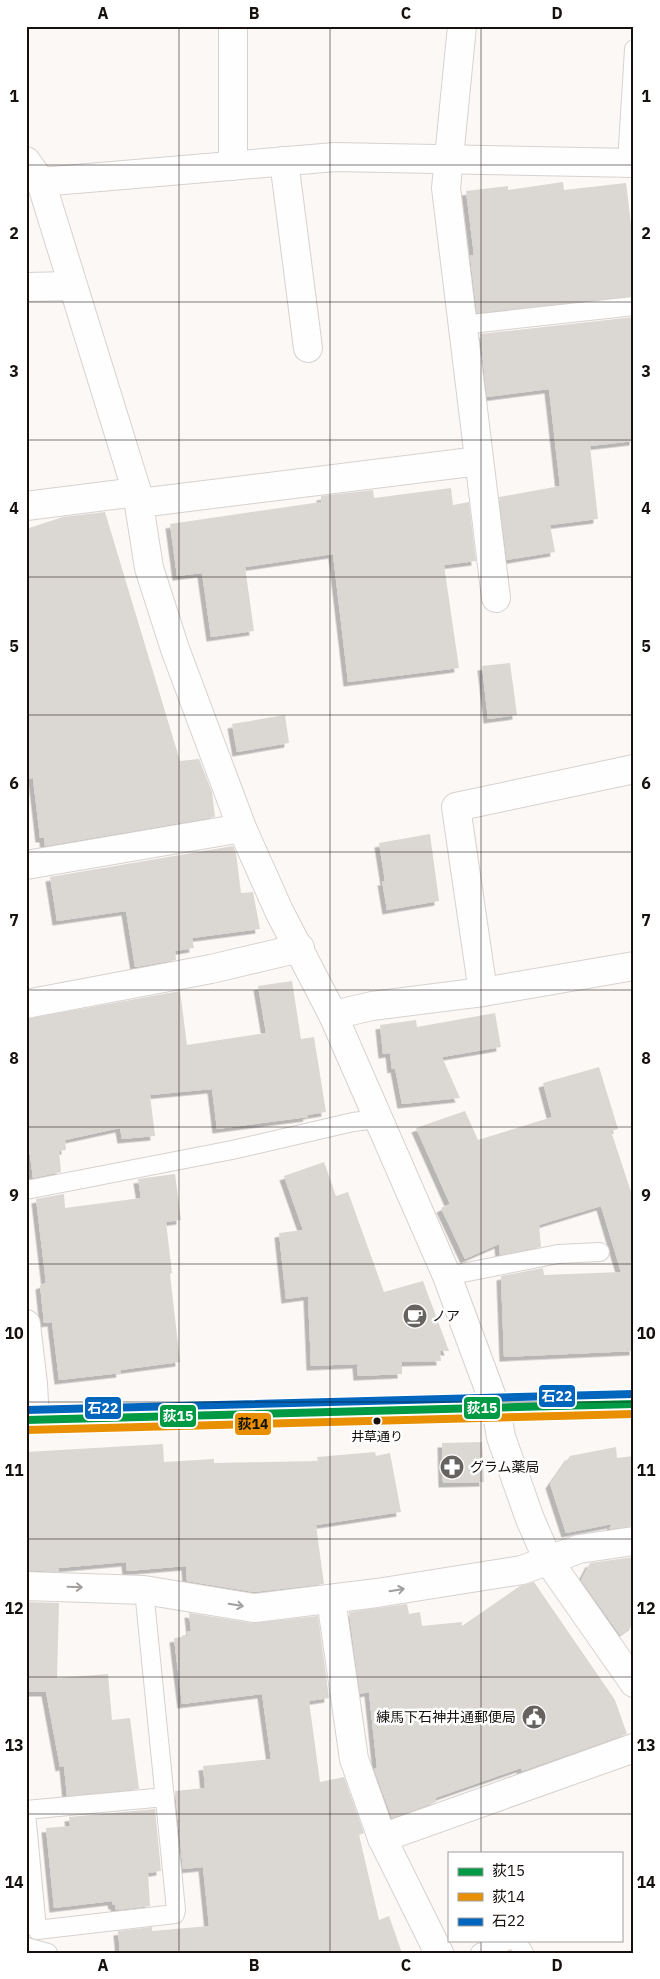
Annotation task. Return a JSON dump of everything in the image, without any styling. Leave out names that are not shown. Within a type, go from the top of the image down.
[{"type":"main road","points":[[30,1420],[634,1404]]},
{"type":"street","points":[[232,166],[233,26]]},
{"type":"street","points":[[462,26],[446,188],[496,598]]},
{"type":"street","points":[[630,163],[334,157],[232,166],[34,171],[138,498],[149,568],[175,649],[242,828],[279,911],[300,948],[333,1015],[446,1276],[496,1408],[501,1437],[530,1519],[548,1560],[634,1683]]},
{"type":"street","points":[[284,161],[308,348]]},
{"type":"street","points":[[26,287],[72,286]]},
{"type":"street","points":[[26,506],[138,498],[479,461]]},
{"type":"street","points":[[483,992],[456,807],[634,769]]},
{"type":"street","points":[[26,865],[242,828]]},
{"type":"street","points":[[26,1004],[211,969],[300,948]]},
{"type":"street","points":[[333,1015],[372,1006],[483,992],[634,966]]},
{"type":"street","points":[[26,1324],[33,1384],[30,1420]]},
{"type":"street","points":[[26,1586],[144,1590],[254,1608],[330,1599],[522,1570],[579,1549],[634,1540]]},
{"type":"street","points":[[330,1599],[354,1759],[382,1838],[439,1953]]},
{"type":"street","points":[[382,1838],[634,1748]]},
{"type":"lane","points":[[630,163],[634,49]]},
{"type":"lane","points":[[462,325],[634,306]]},
{"type":"lane","points":[[26,1190],[232,1150],[353,1122],[377,1119]]},
{"type":"lane","points":[[446,1276],[558,1254],[600,1252]]},
{"type":"lane","points":[[37,1930],[174,1914],[176,1910],[144,1590]]},
{"type":"lane","points":[[37,1950],[37,1930],[26,1811],[165,1797]]},
{"type":"lane","points":[[480,1953],[505,1942]]},
{"type":"lane","points":[[517,1942],[524,1953]]},
{"type":"building","points":[[563,182],[564,190],[626,183],[634,249],[634,296],[477,313],[470,255],[474,255],[466,191],[508,186],[508,190]]},
{"type":"building","points":[[634,317],[634,441],[590,446],[598,519],[550,525],[555,552],[507,560],[499,497],[560,486],[549,389],[487,397],[480,334]]},
{"type":"building","points":[[451,488],[453,505],[469,502],[476,561],[444,565],[459,668],[348,682],[333,554],[245,567],[254,631],[211,637],[202,573],[177,576],[170,524],[321,502],[321,496],[373,490],[374,498]]},
{"type":"building","points":[[105,512],[180,761],[199,759],[212,792],[215,817],[45,846],[44,838],[40,838],[33,778],[26,779],[26,529],[63,517]]},
{"type":"building","points":[[510,663],[517,715],[488,719],[482,666]]},
{"type":"building","points":[[285,715],[289,743],[237,752],[232,724]]},
{"type":"building","points":[[430,834],[439,901],[387,910],[382,881],[385,881],[379,843]]},
{"type":"building","points":[[233,846],[236,853],[241,893],[253,892],[260,929],[192,938],[194,948],[175,951],[176,960],[135,967],[126,911],[57,921],[50,877]]},
{"type":"building","points":[[292,981],[301,1039],[314,1037],[326,1112],[307,1115],[308,1117],[217,1129],[212,1089],[150,1095],[155,1136],[122,1139],[120,1128],[65,1140],[66,1150],[59,1151],[61,1172],[33,1178],[30,1155],[26,1155],[26,1019],[180,991],[187,1045],[266,1033],[258,986]]},
{"type":"building","points":[[495,1013],[501,1047],[442,1057],[460,1098],[402,1104],[395,1068],[392,1069],[390,1053],[383,1054],[380,1025],[416,1020],[417,1027]]},
{"type":"building","points":[[599,1067],[618,1129],[611,1131],[634,1201],[634,1351],[504,1357],[501,1276],[543,1268],[544,1275],[621,1272],[601,1206],[539,1225],[541,1247],[500,1255],[499,1244],[465,1259],[441,1208],[450,1204],[416,1128],[465,1111],[478,1140],[552,1117],[543,1083]]},
{"type":"building","points":[[324,1162],[336,1196],[348,1192],[384,1292],[423,1281],[449,1351],[440,1351],[441,1361],[402,1362],[402,1374],[358,1376],[357,1364],[311,1366],[308,1296],[286,1299],[279,1233],[303,1230],[284,1176]]},
{"type":"building","points":[[175,1174],[181,1220],[166,1222],[180,1362],[120,1370],[121,1373],[59,1380],[52,1322],[44,1323],[40,1285],[46,1283],[36,1199],[64,1194],[65,1208],[141,1198],[138,1179]]},
{"type":"building","points":[[482,1442],[484,1482],[443,1483],[442,1443]]},
{"type":"building","points":[[163,1444],[164,1462],[214,1459],[214,1463],[318,1461],[317,1457],[375,1452],[376,1456],[390,1453],[401,1512],[316,1525],[324,1584],[254,1592],[187,1581],[186,1566],[127,1571],[126,1562],[59,1568],[59,1572],[26,1570],[26,1498],[28,1498],[26,1452]]},
{"type":"building","points":[[616,1447],[617,1458],[634,1456],[634,1526],[609,1529],[612,1524],[566,1533],[550,1484],[570,1456]]},
{"type":"building","points":[[634,1557],[634,1625],[620,1635],[581,1580],[590,1563]]},
{"type":"building","points":[[534,1582],[615,1700],[627,1734],[522,1771],[521,1768],[435,1798],[436,1802],[392,1818],[374,1769],[377,1768],[369,1692],[360,1694],[349,1612],[407,1604],[409,1614],[420,1612],[422,1626],[462,1622],[462,1626],[520,1586]]},
{"type":"building","points":[[26,1602],[59,1603],[57,1678],[108,1674],[112,1720],[130,1718],[139,1789],[67,1796],[64,1766],[60,1767],[46,1692],[26,1692]]},
{"type":"building","points":[[189,1613],[252,1623],[318,1616],[329,1698],[309,1701],[320,1782],[344,1777],[364,1833],[359,1835],[379,1920],[389,1916],[402,1953],[120,1953],[118,1931],[152,1927],[152,1931],[209,1926],[203,1867],[183,1869],[175,1791],[205,1788],[203,1766],[271,1759],[262,1694],[182,1704],[174,1638],[188,1636],[187,1631],[191,1631]]},
{"type":"building","points":[[155,1809],[161,1871],[148,1873],[150,1906],[116,1910],[112,1901],[54,1908],[46,1828],[70,1826],[69,1817]]},
{"type":"transit line","name":"石22","points":[[26,1410],[634,1394]]},
{"type":"transit line","name":"荻15","points":[[26,1420],[634,1404]]},
{"type":"transit line","name":"荻14","points":[[26,1430],[634,1414]]},
{"type":"place","name":"ノア","points":[[415,1316]]},
{"type":"place","name":"井草通り","points":[[377,1421]]},
{"type":"place","name":"グラム薬局","points":[[452,1467]]},
{"type":"place","name":"練馬下石神井通郵便局","points":[[534,1717]]}]
